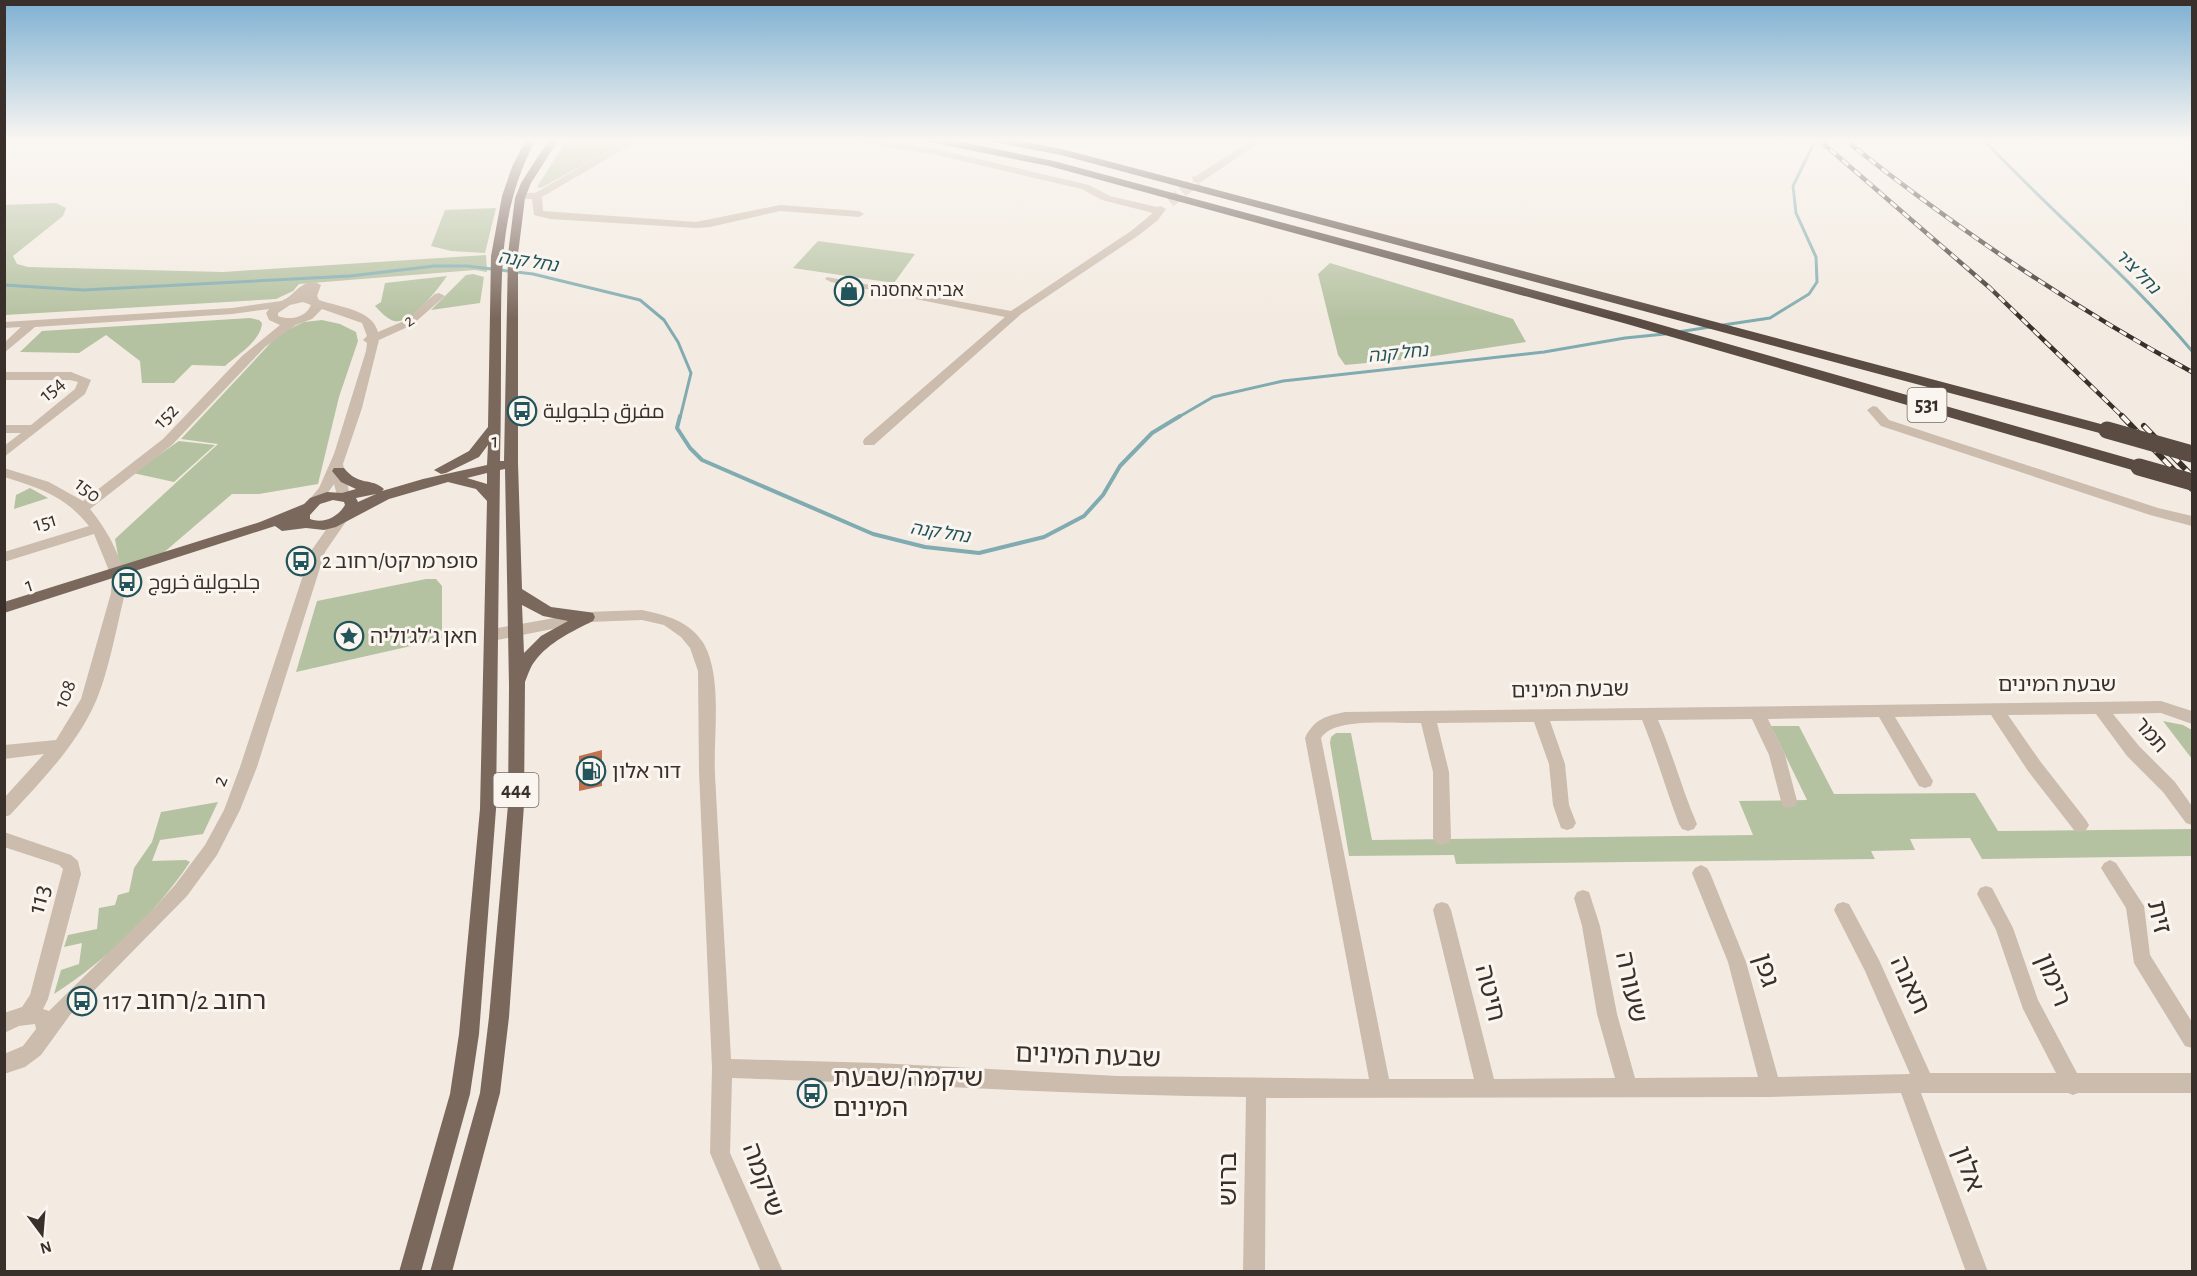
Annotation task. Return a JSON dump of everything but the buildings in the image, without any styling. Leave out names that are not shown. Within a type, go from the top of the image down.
[{"type":"highway","name":"531","points":[[1181,199],[1715,344],[2193,482]]},
{"type":"highway","name":"531","points":[[1238,199],[2193,454]]},
{"type":"main road","name":"444","points":[[410,1272],[460,1094],[469,1034],[488,809],[492,635],[494,304],[496,256],[506,199]]},
{"type":"main road","name":"444","points":[[441,1272],[490,1093],[499,1017],[515,817],[517,686],[511,463],[513,254],[520,199]]},
{"type":"main road","points":[[438,475],[474,454],[494,428]]},
{"type":"main road","name":"1","points":[[4,608],[278,527],[310,514],[332,495],[345,496],[493,464],[511,463]]},
{"type":"main road","points":[[338,468],[350,483],[359,487],[385,486]]},
{"type":"main road","name":"1","points":[[310,514],[321,526],[344,517],[378,497],[438,475]]},
{"type":"main road","points":[[438,475],[471,482],[487,490],[493,500]]},
{"type":"main road","points":[[344,517],[352,502],[345,496]]},
{"type":"main road","name":"1","points":[[4,615],[118,575]]},
{"type":"main road","points":[[515,591],[533,607],[554,614],[588,617]]},
{"type":"main road","points":[[517,686],[520,670],[530,655],[560,631],[588,617]]},
{"type":"street","points":[[537,199],[538,213],[550,216],[696,225],[780,208],[859,214]]},
{"type":"street","points":[[869,442],[1013,315],[1135,233],[1160,210],[1108,199]]},
{"type":"street","points":[[831,279],[1013,315]]},
{"type":"street","name":"2","points":[[372,344],[408,322],[439,296]]},
{"type":"street","name":"2","points":[[232,311],[304,299],[366,320],[374,330],[372,344]]},
{"type":"street","name":"152","points":[[82,508],[175,436],[233,370],[266,339],[273,330],[274,310],[287,302]]},
{"type":"street","points":[[308,317],[317,308],[315,302]]},
{"type":"street","points":[[4,325],[232,311],[263,313],[273,318],[294,321],[325,314],[348,319],[362,328],[372,344],[338,468],[310,514],[318,551]]},
{"type":"street","name":"152","points":[[266,339],[294,321]]},
{"type":"street","points":[[4,350],[31,324]]},
{"type":"street","name":"154","points":[[4,376],[71,376],[85,380],[81,391],[4,453]]},
{"type":"street","points":[[1873,410],[1885,423],[2155,512],[2193,521]]},
{"type":"street","points":[[4,429],[34,429]]},
{"type":"street","points":[[338,468],[345,496]]},
{"type":"street","name":"150","points":[[4,472],[44,485],[72,499],[82,508],[98,528],[118,575]]},
{"type":"street","name":"2","points":[[23,1020],[69,1002],[162,912],[199,868],[227,822],[244,782],[318,551],[344,517]]},
{"type":"street","name":"151","points":[[4,557],[98,528]]},
{"type":"street","name":"108","points":[[4,810],[60,746],[89,699],[118,593],[118,575]]},
{"type":"street","name":"שיקמה","points":[[492,635],[588,617],[642,615],[668,621],[686,633],[697,646],[706,671],[707,772],[722,1068],[720,1153],[772,1272]]},
{"type":"street","name":"שבעת המינים","points":[[1381,1089],[1313,738],[1320,725],[1335,720],[1427,716],[1995,708],[2161,707],[2182,712],[2193,718]]},
{"type":"street","points":[[1995,708],[2034,766],[2080,825]]},
{"type":"street","name":"תמר","points":[[2100,708],[2133,751],[2169,788],[2193,818]]},
{"type":"street","points":[[1883,710],[1925,781]]},
{"type":"street","points":[[1756,711],[1777,755],[1789,801]]},
{"type":"street","points":[[1647,712],[1666,758],[1675,792],[1688,824]]},
{"type":"street","points":[[1539,714],[1557,764],[1561,805],[1567,823]]},
{"type":"street","points":[[1427,716],[1441,772],[1442,838]]},
{"type":"street","points":[[4,752],[60,746]]},
{"type":"street","name":"113","points":[[4,839],[65,860],[72,867],[38,999],[23,1020]]},
{"type":"street","name":"זית","points":[[2110,868],[2135,906],[2141,957],[2193,1039]]},
{"type":"street","name":"גפן","points":[[1701,873],[1737,962],[1771,1086]]},
{"type":"street","name":"רימון","points":[[1986,894],[2004,928],[2030,1003],[2073,1084]]},
{"type":"street","name":"שעורה","points":[[1583,898],[1591,926],[1607,1014],[1628,1087]]},
{"type":"street","name":"חיטה","points":[[1442,910],[1486,1088]]},
{"type":"street","name":"תאנה","points":[[1843,910],[1872,966],[1916,1083]]},
{"type":"street","points":[[4,1064],[28,1054],[36,1047],[23,1020]]},
{"type":"street","name":"שבעת המינים","points":[[722,1068],[878,1073],[1117,1086],[1381,1089],[1916,1083],[2193,1083]]},
{"type":"street","name":"אלון","points":[[1916,1083],[1977,1272]]},
{"type":"street","name":"ברוש","points":[[1254,1272],[1256,1087]]},
{"type":"green space","points":[[56,203],[66,208],[63,216],[13,256],[17,264],[28,267],[223,272],[486,255],[487,272],[475,270],[299,284],[293,291],[276,299],[5,315],[4,205]]},
{"type":"green space","points":[[496,208],[485,253],[451,251],[431,246],[445,210]]},
{"type":"green space","points":[[818,241],[915,254],[894,283],[793,268]]},
{"type":"green space","points":[[1330,263],[1513,319],[1526,342],[1421,358],[1345,365],[1338,355],[1318,274]]},
{"type":"green space","points":[[466,275],[484,277],[480,303],[431,310]]},
{"type":"green space","points":[[447,276],[424,305],[401,321],[389,319],[375,306],[381,302],[385,283]]},
{"type":"green space","points":[[250,318],[262,323],[261,330],[242,352],[225,366],[192,365],[174,383],[142,383],[140,361],[106,335],[79,353],[20,352],[42,331]]},
{"type":"green space","points":[[322,320],[340,324],[356,332],[358,341],[339,397],[318,484],[259,494],[232,494],[162,554],[120,567],[115,539],[218,444],[181,439],[279,334],[304,322]]},
{"type":"green space","points":[[179,441],[215,445],[174,482],[133,473]]},
{"type":"green space","points":[[30,488],[48,498],[14,509],[16,495]]},
{"type":"green space","points":[[426,579],[436,579],[442,586],[442,639],[296,672],[317,601]]},
{"type":"green space","points":[[2163,721],[2183,725],[2192,730],[2192,759]]},
{"type":"green space","points":[[1771,726],[1799,726],[1834,794],[1975,793],[1998,831],[2192,829],[2192,856],[1982,859],[1970,838],[1910,839],[1915,850],[1871,851],[1875,859],[1456,864],[1454,855],[1349,856],[1330,743],[1331,737],[1336,733],[1351,733],[1372,840],[1753,835],[1739,801],[1807,800]]},
{"type":"green space","points":[[218,802],[203,834],[160,840],[152,861],[186,860],[190,862],[146,918],[93,966],[54,994],[61,970],[79,964],[82,943],[64,947],[68,935],[97,929],[99,908],[115,905],[118,895],[129,892],[134,868],[152,842],[161,812]]},
{"type":"waterway","name":"נחל קנה","points":[[1723,325],[1770,318],[1809,294],[1817,282],[1816,257],[1796,213],[1794,199]]},
{"type":"waterway","name":"נחל ציר","points":[[2042,199],[2142,296],[2192,351]]},
{"type":"waterway","name":"נחל קנה","points":[[4,285],[83,290],[350,276],[434,266],[467,266],[533,274],[640,300],[664,320],[678,342],[691,373],[680,418]]},
{"type":"waterway","name":"נחל קנה","points":[[1678,332],[1710,327]]},
{"type":"waterway","name":"נחל קנה","points":[[1177,418],[1213,397],[1283,381],[1544,352],[1625,338],[1665,334]]},
{"type":"waterway","name":"נחל קנה","points":[[680,416],[677,428],[690,448],[702,460],[873,534],[925,547],[979,553],[1044,537],[1084,516],[1103,495],[1120,466],[1152,433],[1180,416]]},
{"type":"tunnel","points":[[1170,202],[1174,199]]},
{"type":"railway","points":[[1887,199],[1990,288],[2123,417]]},
{"type":"railway","points":[[1921,199],[2057,292],[2192,372]]},
{"type":"railway","points":[[2123,417],[2192,489]]},
{"type":"railway","points":[[2144,426],[2192,476]]},
{"type":"place","name":"אביה אחסנה","points":[[849,291]]},
{"type":"place","name":"مفرق جلجولية","points":[[522,411]]},
{"type":"place","name":"סופרמרקט/רחוב 2","points":[[301,561]]},
{"type":"place","name":"جلجولية خروج","points":[[127,582]]},
{"type":"place","name":"חאן ג'לג'וליה","points":[[349,636]]},
{"type":"place","name":"דור אלון","points":[[591,771]]},
{"type":"place","name":"רחוב 2/רחוב 117","points":[[82,1001]]},
{"type":"place","name":"שיקמה/שבעת המינים","points":[[812,1093]]}]
